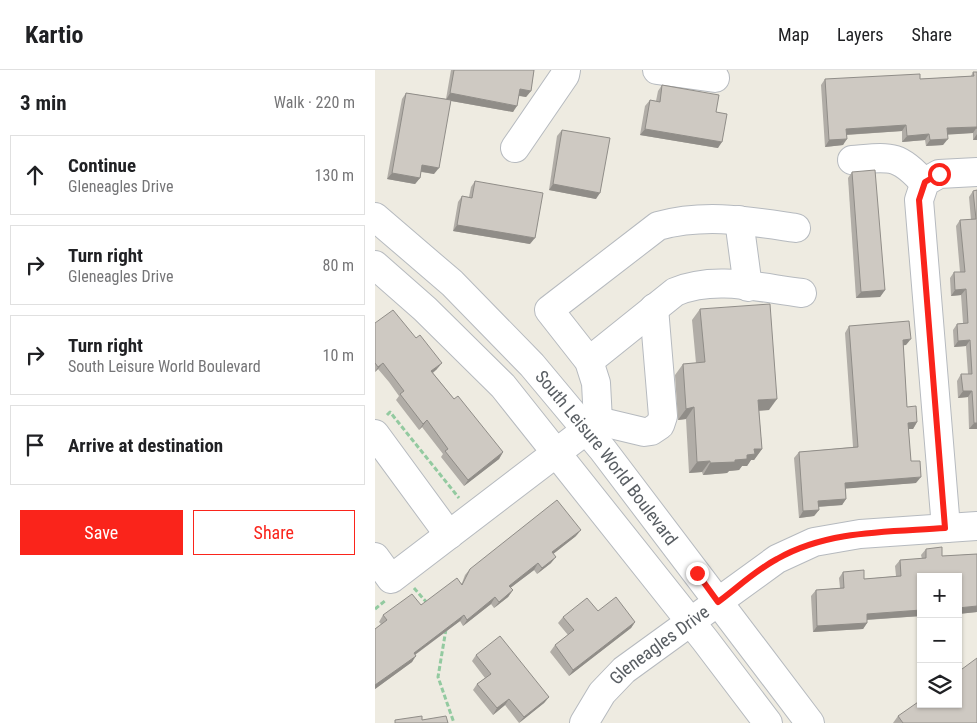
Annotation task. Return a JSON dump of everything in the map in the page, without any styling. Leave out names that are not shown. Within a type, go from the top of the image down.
[{"type":"street","points":[[515,148],[566,70]]},
{"type":"street","points":[[657,70],[715,78]]},
{"type":"street","points":[[851,160],[897,158],[910,167],[924,183]]},
{"type":"street","points":[[945,528],[919,200],[924,183],[939,174],[977,172]]},
{"type":"street","name":"South Leisure World Boulevard","points":[[375,217],[451,283],[592,426],[718,602],[811,723]]},
{"type":"street","points":[[592,426],[596,383],[589,361],[549,310],[658,226],[680,220],[728,218],[796,228]]},
{"type":"street","points":[[739,220],[748,287]]},
{"type":"street","name":"South Leisure World Boulevard","points":[[375,265],[425,309],[503,386],[768,723]]},
{"type":"street","points":[[589,361],[675,292],[691,285],[711,282],[802,293]]},
{"type":"street","points":[[375,557],[391,578],[592,426],[643,432],[660,425],[663,416],[654,308]]},
{"type":"street","points":[[379,426],[449,535]]},
{"type":"street","name":"Gleneagles Drive","points":[[584,723],[602,694],[624,670],[777,559],[814,542],[860,534],[977,526]]},
{"type":"path","points":[[379,426],[390,412],[474,516]]},
{"type":"path","points":[[411,583],[428,605]]},
{"type":"path","points":[[375,609],[388,599]]},
{"type":"path","points":[[446,628],[439,677],[454,723]]},
{"type":"building","points":[[454,70],[534,70],[531,91],[520,89],[517,106],[450,93]]},
{"type":"building","points":[[973,72],[977,72],[977,127],[947,128],[948,139],[930,140],[929,134],[907,136],[906,125],[846,129],[847,139],[829,140],[825,79],[920,74],[920,79],[974,76]]},
{"type":"building","points":[[662,85],[719,95],[716,112],[727,114],[722,142],[645,129],[650,100],[660,102]]},
{"type":"building","points":[[406,93],[451,100],[439,168],[422,165],[420,178],[392,173]]},
{"type":"building","points":[[562,130],[610,138],[600,193],[553,184]]},
{"type":"building","points":[[875,170],[885,290],[861,292],[852,172]]},
{"type":"building","points":[[475,181],[543,193],[535,238],[457,225],[462,196],[472,198]]},
{"type":"building","points":[[977,190],[977,423],[974,423],[972,391],[963,391],[961,374],[972,374],[970,340],[958,341],[957,324],[968,323],[966,289],[955,290],[954,272],[965,272],[960,220],[976,219],[973,191]]},
{"type":"building","points":[[770,304],[777,399],[758,400],[762,449],[754,449],[755,454],[747,455],[747,459],[735,460],[735,462],[697,462],[694,407],[686,409],[683,364],[705,362],[700,309]]},
{"type":"building","points":[[393,310],[416,338],[420,335],[442,363],[431,371],[454,399],[458,396],[503,452],[468,480],[445,451],[448,449],[427,420],[423,424],[400,394],[404,391],[383,363],[378,367],[375,363],[375,323]]},
{"type":"building","points":[[909,321],[911,339],[903,340],[907,407],[916,406],[917,422],[908,423],[911,461],[920,461],[921,477],[845,483],[846,499],[818,501],[819,510],[803,511],[799,452],[858,447],[849,326]]},
{"type":"building","points":[[557,500],[581,530],[552,552],[556,557],[542,568],[538,563],[509,586],[513,590],[499,602],[495,597],[467,620],[464,615],[414,653],[416,656],[375,685],[375,629],[387,620],[383,615],[412,594],[421,605],[457,578],[462,585],[470,569]]},
{"type":"building","points":[[942,547],[942,556],[977,554],[977,606],[962,608],[962,573],[917,573],[917,610],[867,614],[867,623],[817,626],[816,590],[844,588],[843,572],[864,570],[864,579],[901,576],[900,560],[926,558],[926,549]]},
{"type":"building","points":[[616,597],[635,622],[573,670],[555,645],[574,630],[563,617],[587,598],[598,611]]},
{"type":"building","points":[[500,636],[549,697],[524,717],[509,699],[497,708],[477,684],[491,674],[476,655]]},
{"type":"building","points":[[977,658],[977,723],[903,723],[898,716],[917,703],[917,708],[962,708],[962,669]]},
{"type":"building","points":[[422,716],[422,720],[446,716],[448,723],[395,723],[395,720]]},
{"type":"route","points":[[697,573],[718,602],[777,559],[814,542],[860,534],[945,528],[919,200],[925,182],[939,174]]}]
